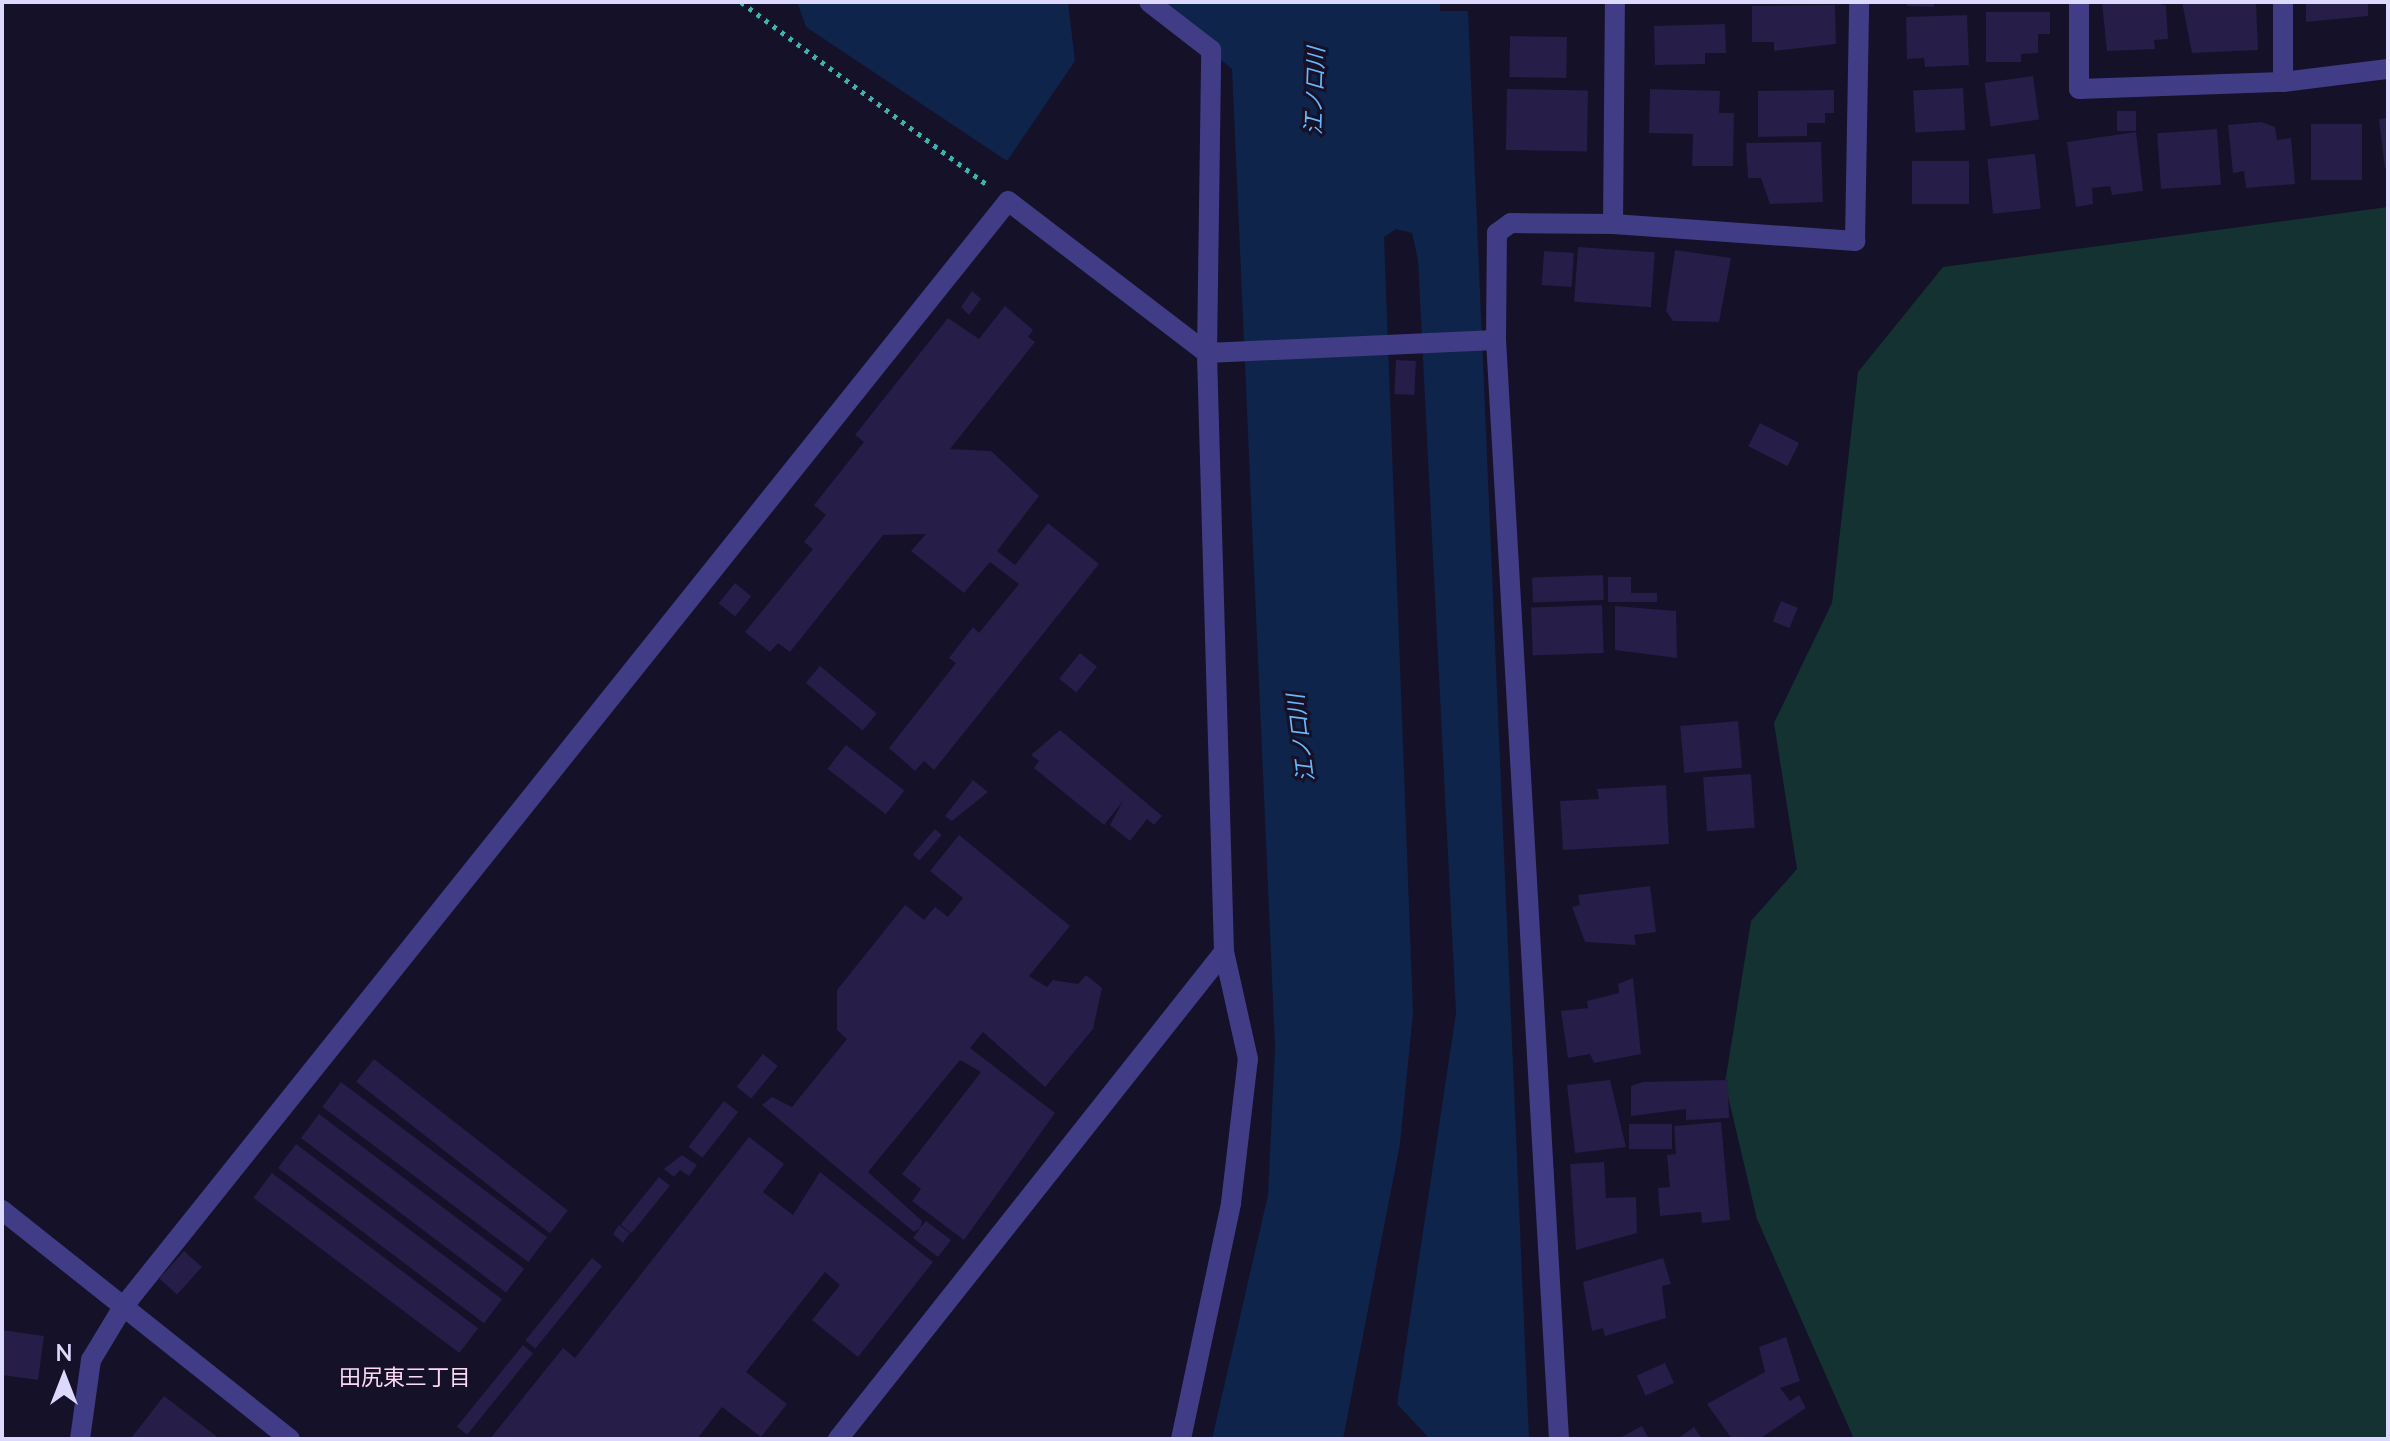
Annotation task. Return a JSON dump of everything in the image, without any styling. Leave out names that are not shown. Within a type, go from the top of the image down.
[{"type":"street","points":[[1149,2],[1211,50],[1207,353],[1224,952],[1248,1059],[1231,1203],[1181,1439]]},
{"type":"street","points":[[1613,224],[1615,2]]},
{"type":"street","points":[[1559,1439],[1496,340],[1497,233],[1511,223],[1613,224],[1855,241],[1859,2]]},
{"type":"street","points":[[2079,2],[2079,89],[2283,82],[2388,69]]},
{"type":"street","points":[[2283,2],[2283,82]]},
{"type":"street","points":[[80,1439],[91,1360],[123,1307],[1008,201],[1207,353],[1496,340]]},
{"type":"street","points":[[838,1439],[1224,952]]},
{"type":"street","points":[[2,1210],[290,1439]]},
{"type":"path","points":[[741,2],[1008,201]]},
{"type":"green space","points":[[2388,207],[2388,1439],[1854,1439],[1757,1219],[1725,1083],[1751,921],[1797,869],[1774,723],[1832,603],[1858,372],[1943,267]]},
{"type":"water","points":[[797,2],[1068,2],[1075,61],[1007,161],[806,27]]},
{"type":"water","name":"江ノ口川","points":[[1152,2],[1440,2],[1440,11],[1468,11],[1529,1439],[1430,1439],[1397,1404],[1456,1013],[1418,260],[1412,233],[1396,229],[1384,237],[1413,1013],[1400,1144],[1343,1439],[1212,1439],[1268,1195],[1275,1047],[1232,69]]},
{"type":"building","points":[[1907,2],[1934,2],[1934,7],[1907,6]]},
{"type":"building","points":[[2156,2],[2166,6],[2168,39],[2154,40],[2155,49],[2107,51],[2102,3]]},
{"type":"building","points":[[2182,2],[2256,2],[2258,50],[2192,53]]},
{"type":"building","points":[[2306,2],[2368,2],[2368,16],[2306,22]]},
{"type":"building","points":[[1835,5],[1836,44],[1774,51],[1774,42],[1752,42],[1752,6]]},
{"type":"building","points":[[1986,12],[2050,12],[2050,34],[2038,34],[2038,53],[2021,54],[2021,62],[1986,62]]},
{"type":"building","points":[[1967,15],[1969,65],[1925,67],[1924,58],[1907,59],[1906,17]]},
{"type":"building","points":[[1725,24],[1726,53],[1705,53],[1705,64],[1655,65],[1654,26]]},
{"type":"building","points":[[1510,36],[1567,37],[1566,78],[1509,77]]},
{"type":"building","points":[[2033,76],[2039,120],[1991,126],[1984,83]]},
{"type":"building","points":[[1963,88],[1965,130],[1915,133],[1913,91]]},
{"type":"building","points":[[1507,89],[1588,90],[1587,151],[1506,150]]},
{"type":"building","points":[[1650,89],[1720,91],[1719,113],[1734,113],[1733,166],[1692,166],[1693,134],[1649,133]]},
{"type":"building","points":[[1834,90],[1834,113],[1825,113],[1825,123],[1807,123],[1807,136],[1758,137],[1758,91]]},
{"type":"building","points":[[2117,111],[2136,111],[2136,131],[2117,131]]},
{"type":"building","points":[[2388,118],[2388,168],[2385,169],[2379,119]]},
{"type":"building","points":[[2261,122],[2275,127],[2277,140],[2291,138],[2295,184],[2246,188],[2244,171],[2233,173],[2228,125]]},
{"type":"building","points":[[2311,124],[2362,124],[2362,180],[2311,180]]},
{"type":"building","points":[[2217,129],[2221,185],[2161,189],[2157,133]]},
{"type":"building","points":[[2136,132],[2143,191],[2112,195],[2110,186],[2092,188],[2093,204],[2076,207],[2067,142]]},
{"type":"building","points":[[1821,142],[1823,202],[1770,204],[1761,178],[1748,178],[1746,143]]},
{"type":"building","points":[[2035,154],[2041,209],[1993,214],[1987,159]]},
{"type":"building","points":[[1912,161],[1969,161],[1969,204],[1912,204]]},
{"type":"building","points":[[1578,247],[1655,252],[1651,307],[1574,302]]},
{"type":"building","points":[[1675,250],[1731,258],[1719,322],[1673,321],[1666,311]]},
{"type":"building","points":[[1544,251],[1574,253],[1572,287],[1542,285]]},
{"type":"building","points":[[972,291],[981,299],[969,315],[961,307]]},
{"type":"building","points":[[1005,306],[1033,330],[1028,337],[1035,342],[950,449],[991,451],[1039,496],[997,551],[1015,565],[1048,523],[1099,564],[934,770],[924,761],[915,771],[889,748],[956,663],[949,658],[973,627],[979,633],[1019,584],[990,562],[964,593],[911,551],[926,534],[883,535],[790,652],[778,643],[770,652],[745,632],[813,549],[804,542],[826,515],[814,505],[864,442],[855,435],[948,318],[979,339]]},
{"type":"building","points":[[1396,360],[1416,361],[1414,395],[1394,394]]},
{"type":"building","points":[[1760,423],[1799,443],[1787,466],[1748,446]]},
{"type":"building","points":[[1603,575],[1604,600],[1533,602],[1532,577]]},
{"type":"building","points":[[1608,577],[1631,577],[1631,593],[1657,593],[1657,602],[1608,602]]},
{"type":"building","points":[[735,583],[751,596],[735,616],[719,603]]},
{"type":"building","points":[[1781,601],[1798,608],[1789,628],[1773,621]]},
{"type":"building","points":[[1602,605],[1604,653],[1533,655],[1531,607]]},
{"type":"building","points":[[1615,606],[1676,611],[1677,658],[1615,650]]},
{"type":"building","points":[[1080,653],[1097,667],[1076,692],[1059,679]]},
{"type":"building","points":[[820,666],[877,714],[863,730],[806,683]]},
{"type":"building","points":[[1738,721],[1742,768],[1684,773],[1680,726]]},
{"type":"building","points":[[1060,730],[1162,816],[1154,825],[1147,819],[1130,841],[1110,825],[1123,801],[1104,825],[1034,768],[1039,761],[1031,755]]},
{"type":"building","points":[[846,745],[904,791],[886,814],[828,769]]},
{"type":"building","points":[[1751,774],[1755,828],[1707,831],[1703,777]]},
{"type":"building","points":[[973,780],[988,792],[952,821],[945,816]]},
{"type":"building","points":[[1666,785],[1669,844],[1563,850],[1560,801],[1599,799],[1597,789]]},
{"type":"building","points":[[935,829],[942,835],[919,861],[913,855]]},
{"type":"building","points":[[959,835],[1070,926],[1029,976],[1047,987],[1053,980],[1078,984],[1086,975],[1102,988],[1093,1029],[1045,1087],[983,1032],[970,1048],[1055,1113],[964,1240],[912,1201],[921,1189],[902,1174],[981,1072],[960,1060],[868,1172],[922,1221],[920,1228],[914,1232],[762,1105],[772,1097],[792,1107],[847,1039],[837,1030],[837,990],[905,905],[924,920],[935,907],[948,917],[963,898],[930,871]]},
{"type":"building","points":[[1650,886],[1656,932],[1634,935],[1636,945],[1585,942],[1572,907],[1580,905],[1578,895]]},
{"type":"building","points":[[1633,978],[1641,1054],[1594,1063],[1590,1054],[1568,1058],[1561,1011],[1588,1008],[1587,1001],[1619,993],[1618,984]]},
{"type":"building","points":[[763,1054],[778,1066],[751,1099],[737,1087]]},
{"type":"building","points":[[374,1059],[568,1210],[550,1233],[356,1082]]},
{"type":"building","points":[[1610,1080],[1626,1147],[1575,1153],[1567,1085]]},
{"type":"building","points":[[1728,1080],[1729,1118],[1686,1120],[1686,1109],[1631,1116],[1631,1086],[1643,1082]]},
{"type":"building","points":[[341,1082],[547,1237],[528,1262],[322,1107]]},
{"type":"building","points":[[724,1101],[738,1112],[702,1158],[688,1147]]},
{"type":"building","points":[[319,1114],[524,1269],[506,1293],[301,1138]]},
{"type":"building","points":[[1721,1122],[1730,1220],[1702,1223],[1701,1212],[1660,1216],[1658,1188],[1670,1187],[1667,1155],[1676,1154],[1674,1126]]},
{"type":"building","points":[[1629,1124],[1672,1124],[1672,1149],[1629,1149]]},
{"type":"building","points":[[749,1137],[784,1164],[763,1192],[793,1215],[820,1172],[933,1262],[858,1357],[812,1320],[840,1285],[825,1272],[746,1372],[787,1404],[761,1437],[722,1407],[697,1439],[490,1439],[563,1348],[575,1358]]},
{"type":"building","points":[[296,1144],[502,1299],[484,1323],[278,1168]]},
{"type":"building","points":[[682,1155],[697,1165],[689,1176],[680,1170],[674,1177],[664,1169]]},
{"type":"building","points":[[1604,1162],[1606,1198],[1636,1197],[1637,1233],[1576,1250],[1570,1164]]},
{"type":"building","points":[[272,1173],[478,1328],[459,1353],[253,1198]]},
{"type":"building","points":[[659,1177],[670,1186],[631,1233],[621,1224]]},
{"type":"building","points":[[926,1221],[951,1240],[938,1257],[913,1238]]},
{"type":"building","points":[[619,1225],[630,1233],[623,1243],[613,1234]]},
{"type":"building","points":[[184,1251],[202,1267],[177,1295],[159,1278]]},
{"type":"building","points":[[592,1258],[602,1266],[535,1349],[525,1340]]},
{"type":"building","points":[[1663,1258],[1671,1284],[1662,1286],[1666,1318],[1605,1336],[1603,1328],[1592,1331],[1583,1282]]},
{"type":"building","points":[[2,1330],[44,1336],[38,1380],[2,1375]]},
{"type":"building","points":[[1786,1337],[1800,1381],[1780,1388],[1790,1401],[1799,1395],[1806,1408],[1759,1439],[1732,1439],[1707,1404],[1765,1372],[1759,1347]]},
{"type":"building","points":[[523,1345],[533,1353],[467,1435],[457,1427]]},
{"type":"building","points":[[1665,1363],[1674,1383],[1646,1396],[1637,1376]]},
{"type":"building","points":[[164,1396],[220,1439],[132,1437]]},
{"type":"building","points":[[1642,1426],[1649,1439],[1618,1439]]},
{"type":"building","points":[[1694,1427],[1702,1439],[1677,1439]]},
{"type":"district","name":"田尻東三丁目","points":[[405,1377]]}]
